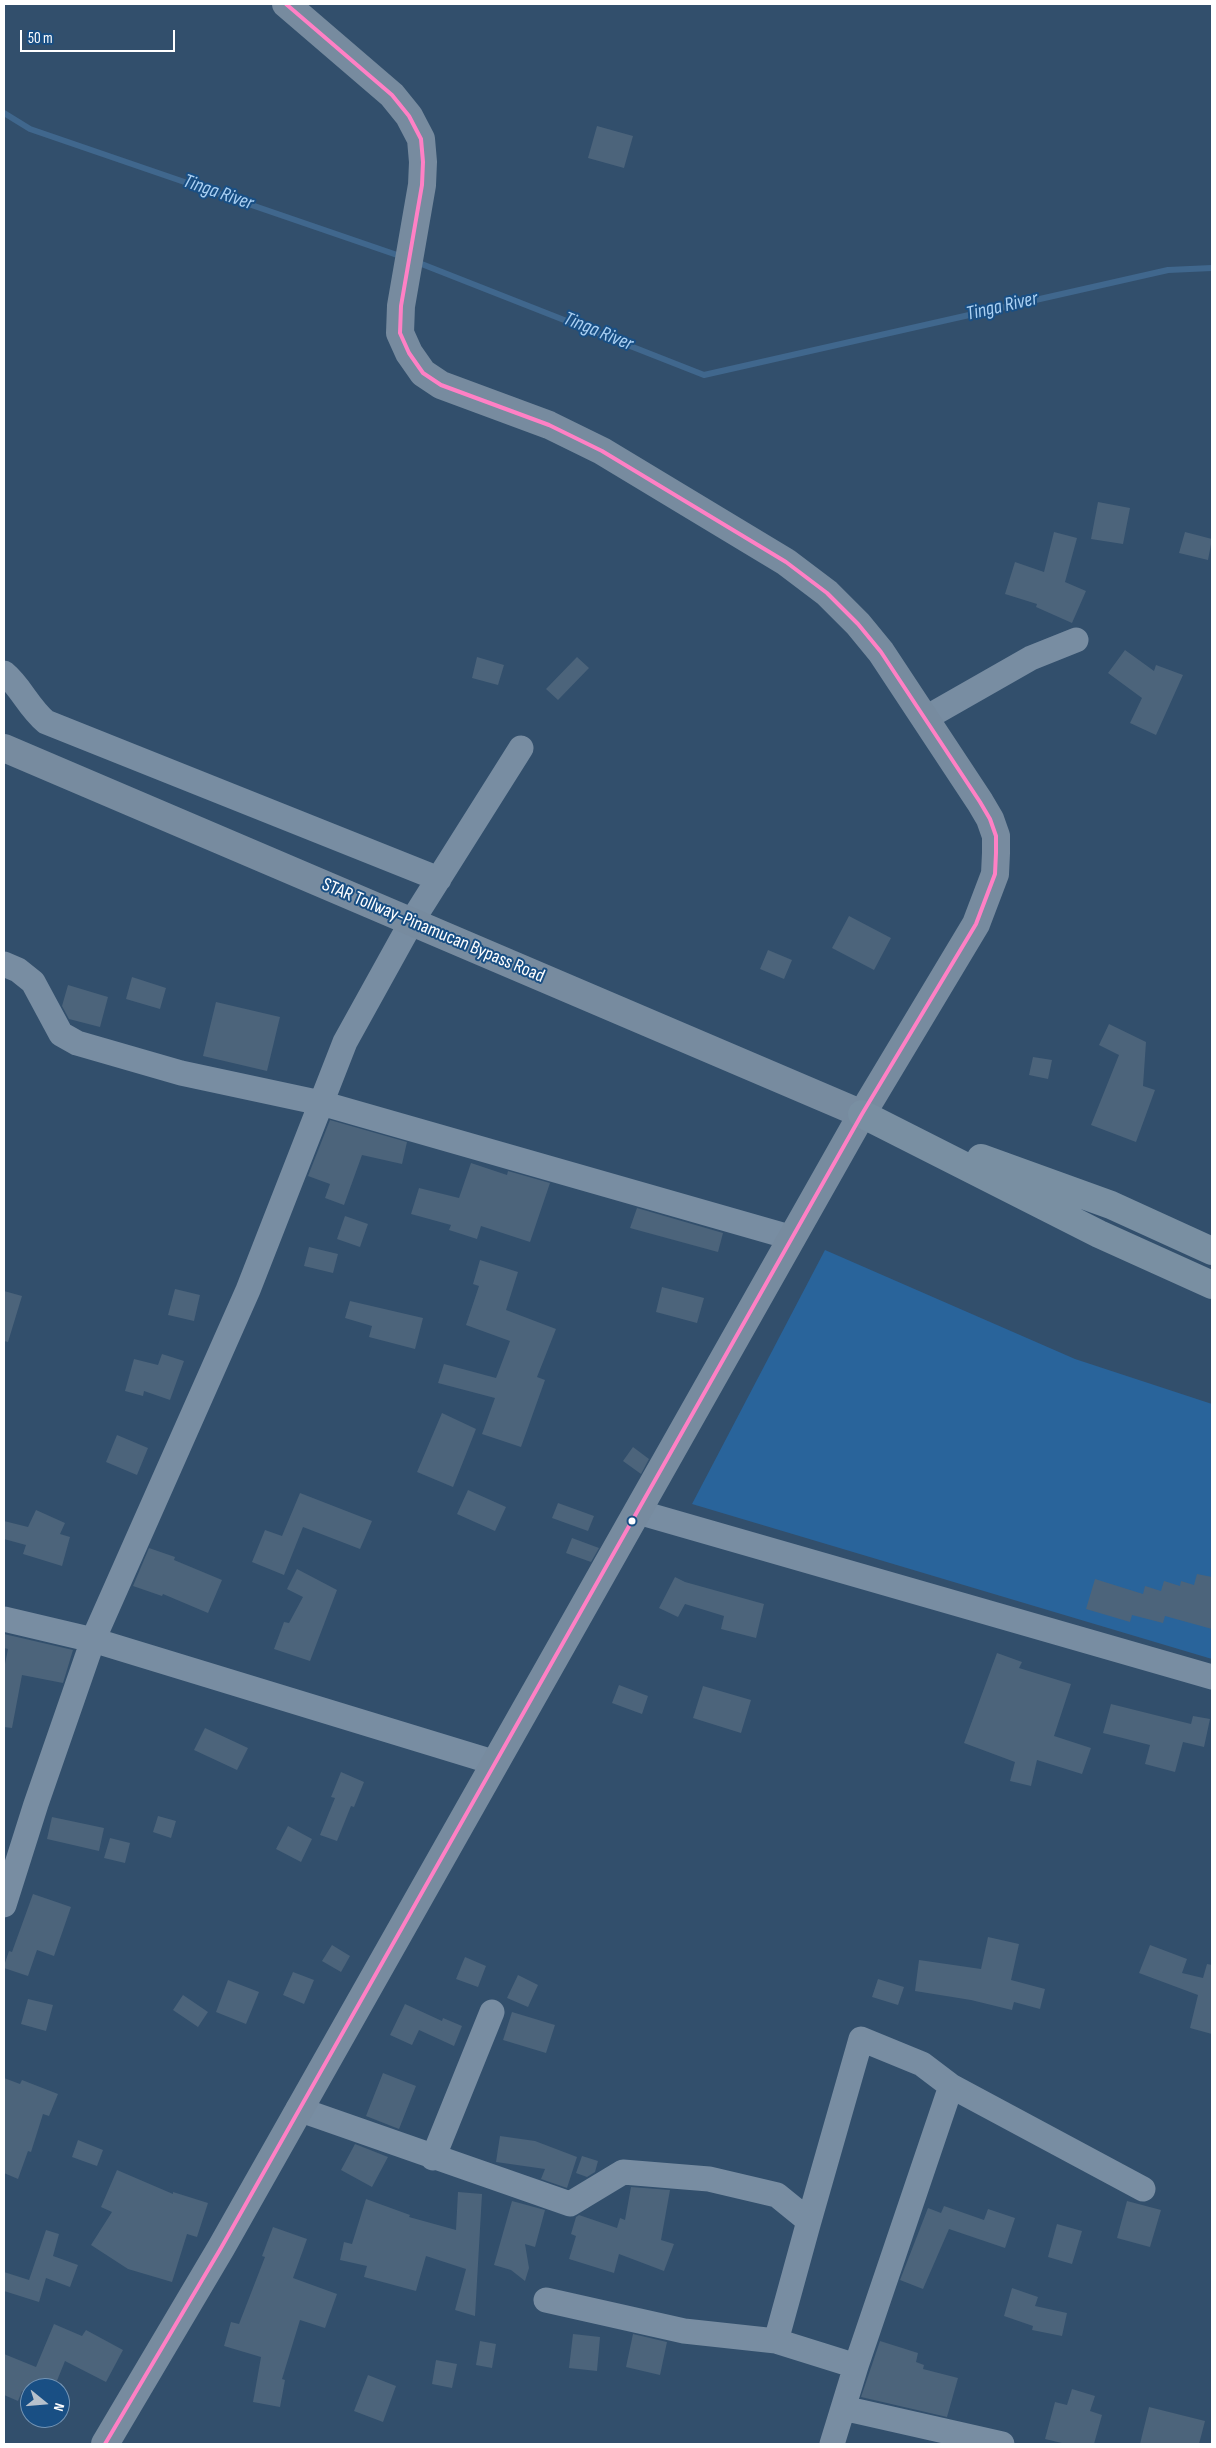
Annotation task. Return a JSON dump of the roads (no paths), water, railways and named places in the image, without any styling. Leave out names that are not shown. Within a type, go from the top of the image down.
[{"type":"highway","points":[[862,1114],[1111,1205],[1212,1251]]},
{"type":"highway","points":[[862,1114],[1099,1234],[1212,1285]]},
{"type":"main road","points":[[105,2444],[221,2248],[862,1114],[976,924],[995,874],[996,836],[990,819],[885,658],[858,624],[826,593],[786,562],[602,451],[549,426],[440,385],[423,373],[409,353],[400,333],[401,306],[423,162],[421,139],[409,116],[392,94],[286,4]]},
{"type":"main road","name":"STAR Tollway-Pinamucan Bypass Road","points":[[4,748],[862,1114]]},
{"type":"street","points":[[924,719],[1032,658],[1076,640]]},
{"type":"street","points":[[4,673],[20,689],[35,713],[46,722],[439,879]]},
{"type":"street","points":[[6,1890],[93,1640],[248,1290],[345,1042],[412,921],[521,748]]},
{"type":"street","points":[[4,964],[18,970],[33,982],[62,1034],[77,1044],[181,1073],[321,1103],[793,1238]]},
{"type":"street","points":[[638,1512],[1212,1677]]},
{"type":"street","points":[[4,1619],[93,1640],[496,1763]]},
{"type":"street","points":[[433,2158],[492,2012]]},
{"type":"street","points":[[776,2341],[861,2039],[922,2064],[951,2086],[1143,2189]]},
{"type":"street","points":[[832,2444],[856,2366],[951,2086]]},
{"type":"street","points":[[298,2109],[433,2158],[570,2204],[623,2172],[709,2179],[777,2195],[809,2221]]},
{"type":"street","points":[[546,2300],[684,2331],[776,2341],[856,2366]]},
{"type":"street","points":[[843,2408],[1002,2444]]},
{"type":"waterway","name":"Tinga River","points":[[4,113],[30,129],[403,257]]},
{"type":"waterway","name":"Tinga River","points":[[414,261],[704,375],[1168,270],[1212,268]]}]
